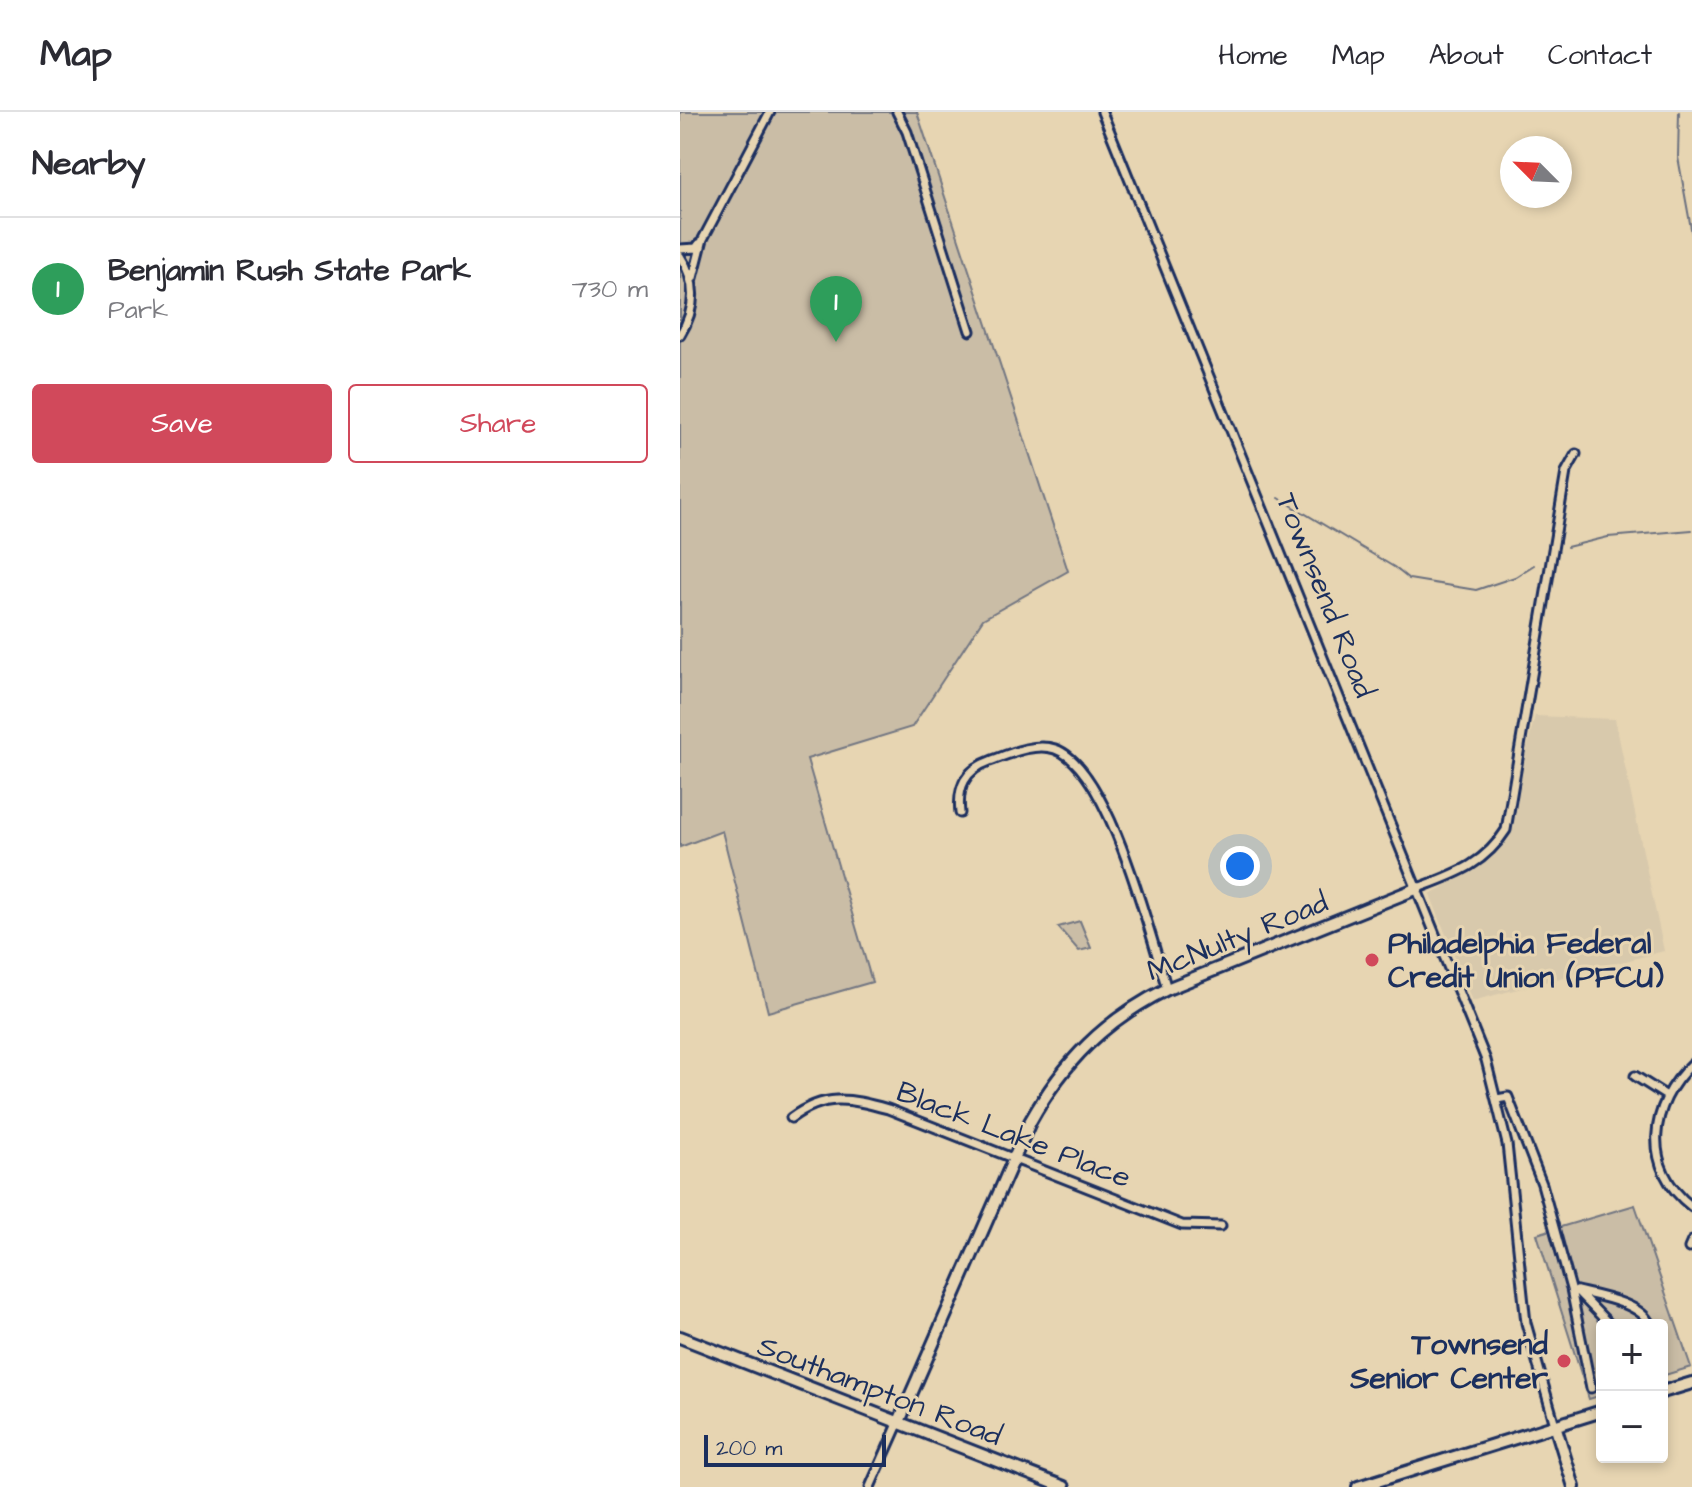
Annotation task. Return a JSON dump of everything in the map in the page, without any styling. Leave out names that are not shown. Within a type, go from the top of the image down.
[{"type":"street","points":[[680,249],[696,248],[703,239],[770,112]]},
{"type":"street","points":[[897,112],[907,132],[970,331]]},
{"type":"street","name":"Townsend Road","points":[[1102,112],[1471,1021],[1497,1099],[1515,1203],[1526,1323],[1574,1487]]},
{"type":"street","points":[[680,335],[692,309],[693,278],[703,239]]},
{"type":"street","points":[[680,256],[693,278]]},
{"type":"street","name":"McNulty Road","points":[[870,1487],[1014,1160],[1047,1092],[1080,1048],[1135,1004],[1167,989],[1469,869],[1493,849],[1506,830],[1566,472],[1576,454]]},
{"type":"street","points":[[960,813],[960,785],[970,772],[987,762],[1037,746],[1067,755],[1082,769],[1100,796],[1118,838],[1167,989]]},
{"type":"street","points":[[1692,1064],[1665,1095],[1656,1131],[1658,1154],[1670,1182],[1692,1207]]},
{"type":"street","points":[[1635,1076],[1665,1095]]},
{"type":"street","name":"Townsend Road","points":[[1497,1099],[1508,1097],[1542,1184],[1574,1290],[1591,1388]]},
{"type":"street","name":"Black Lake Place","points":[[791,1118],[818,1102],[859,1101],[888,1109],[1182,1225],[1221,1226]]},
{"type":"street","points":[[1574,1290],[1604,1319]]},
{"type":"street","points":[[1574,1290],[1637,1311],[1648,1319]]},
{"type":"street","name":"Southampton Road","points":[[680,1337],[1064,1487]]},
{"type":"street","points":[[1667,1391],[1692,1383]]},
{"type":"street","points":[[1358,1487],[1596,1413]]},
{"type":"shaded area","points":[[680,112],[917,112],[1068,571],[983,619],[912,727],[807,759],[872,982],[768,1012],[722,831],[680,847]]},
{"type":"shaded area","points":[[1535,716],[1615,719],[1664,951],[1472,1001],[1430,894],[1473,871],[1495,855],[1503,842]]},
{"type":"shaded area","points":[[1080,921],[1091,948],[1079,951],[1058,927]]},
{"type":"shaded area","points":[[1635,1205],[1691,1367],[1668,1374],[1668,1319],[1596,1319],[1596,1397],[1589,1399],[1537,1234]]},
{"type":"waterway","points":[[1679,112],[1678,157],[1692,234]]},
{"type":"waterway","points":[[1279,498],[1409,579],[1476,590],[1515,577],[1534,565]]},
{"type":"waterway","points":[[1567,547],[1608,537],[1692,530]]},
{"type":"place","name":"Benjamin Rush State Park","points":[[836,342]]},
{"type":"place","name":"Philadelphia Federal Credit Union (PFCU)","points":[[1372,960]]},
{"type":"place","name":"Townsend Senior Center","points":[[1564,1361]]}]
